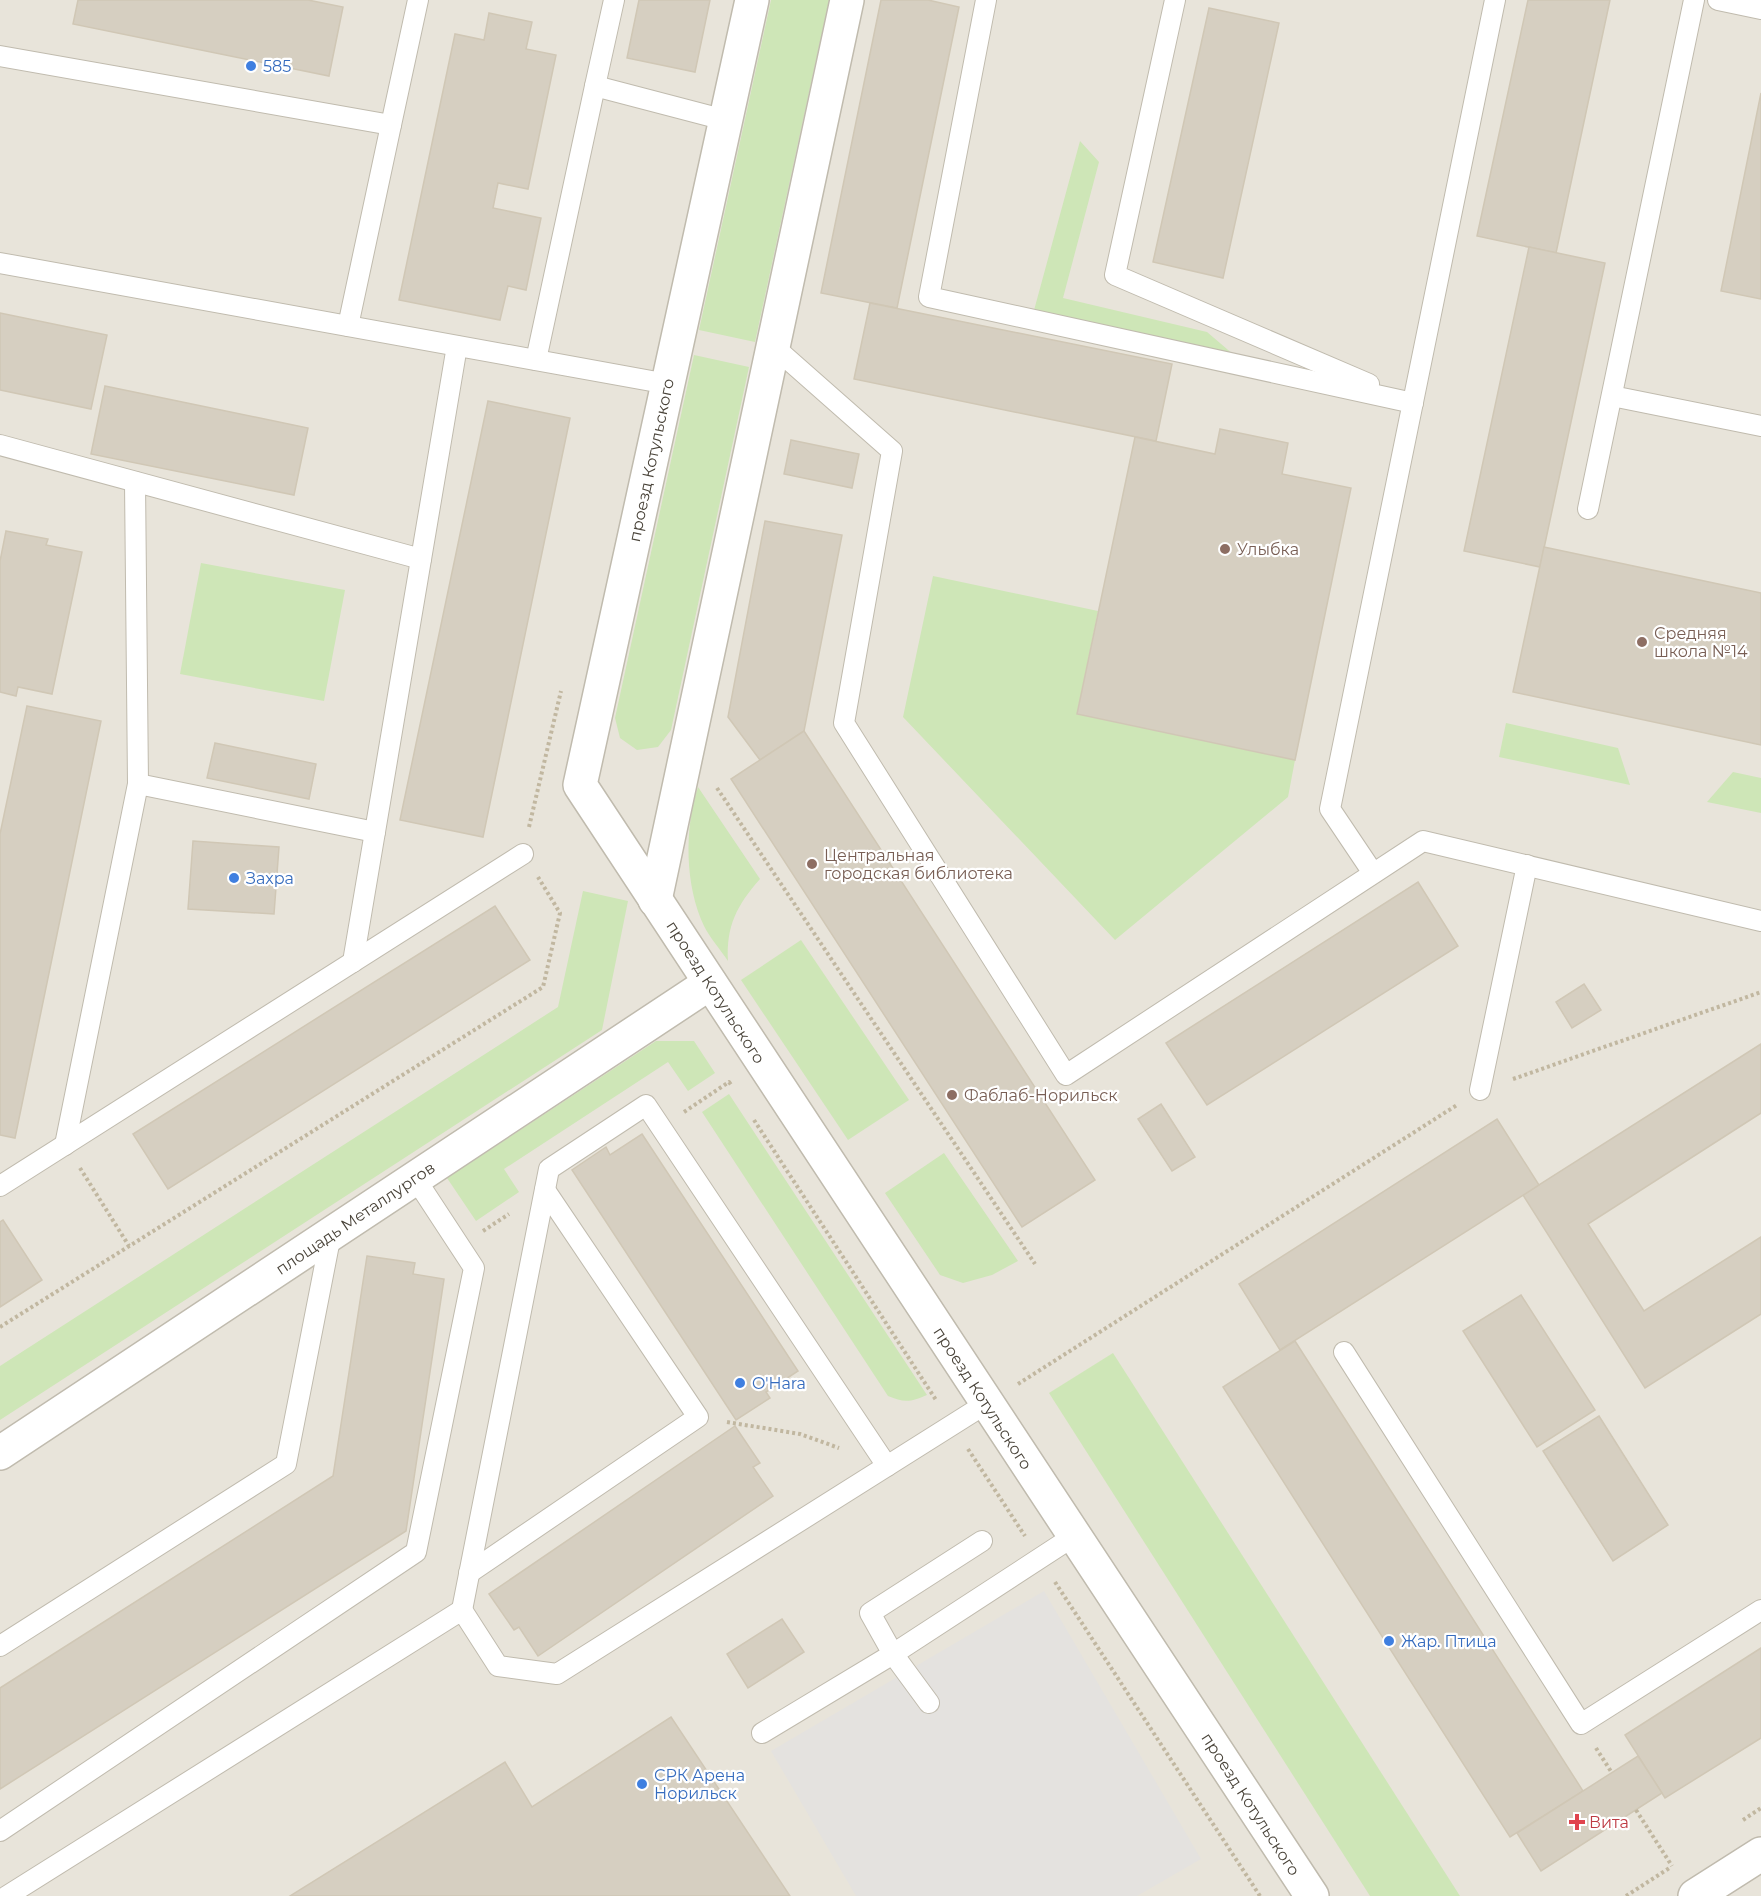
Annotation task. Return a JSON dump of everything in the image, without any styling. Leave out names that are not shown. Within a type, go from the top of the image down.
[{"type":"street","name":"проезд Котульского","points":[[752,0],[580,786],[1312,1896]]},
{"type":"street","points":[[655,900],[847,0]]},
{"type":"street","name":"площадь Металлургов","points":[[0,1453],[710,983]]},
{"type":"street","points":[[1695,1896],[1761,1854]]},
{"type":"lane","points":[[348,326],[418,0]]},
{"type":"lane","points":[[536,360],[614,0]]},
{"type":"lane","points":[[986,0],[929,297],[1413,403]]},
{"type":"lane","points":[[1175,0],[1115,275],[1413,403]]},
{"type":"lane","points":[[1373,873],[1330,809],[1495,0]]},
{"type":"lane","points":[[1588,510],[1694,0]]},
{"type":"lane","points":[[1718,0],[1761,9]]},
{"type":"lane","points":[[0,56],[391,125]]},
{"type":"lane","points":[[595,86],[725,120]]},
{"type":"lane","points":[[0,263],[668,384]]},
{"type":"lane","points":[[353,962],[457,346]]},
{"type":"lane","points":[[773,346],[892,451],[844,723],[1066,1075],[1423,841],[1761,921]]},
{"type":"lane","points":[[1612,396],[1761,426]]},
{"type":"lane","points":[[0,445],[421,559]]},
{"type":"lane","points":[[65,1145],[138,784],[135,482]]},
{"type":"lane","points":[[138,784],[375,832]]},
{"type":"lane","points":[[0,1186],[523,854]]},
{"type":"lane","points":[[1480,1090],[1527,865]]},
{"type":"lane","points":[[887,1466],[646,1105],[549,1169],[462,1610],[498,1666],[557,1674],[987,1404]]},
{"type":"lane","points":[[0,1831],[416,1552],[474,1268],[415,1178]]},
{"type":"lane","points":[[469,1573],[698,1417],[545,1190]]},
{"type":"lane","points":[[0,1646],[286,1464],[331,1234]]},
{"type":"lane","points":[[1344,1352],[1581,1724],[1761,1610]]},
{"type":"lane","points":[[762,1733],[893,1654],[1074,1536]]},
{"type":"lane","points":[[929,1703],[893,1654],[870,1613],[982,1541]]},
{"type":"lane","points":[[7,1896],[462,1610]]},
{"type":"path","points":[[0,1327],[543,987],[560,913],[523,854],[563,680]]},
{"type":"path","points":[[715,786],[1035,1264]]},
{"type":"path","points":[[987,1404],[1480,1090],[1761,992]]},
{"type":"path","points":[[661,1127],[729,1082],[736,1092]]},
{"type":"path","points":[[748,1112],[1260,1896]]},
{"type":"path","points":[[65,1145],[129,1246]]},
{"type":"path","points":[[460,1246],[545,1190]]},
{"type":"path","points":[[736,1424],[800,1434]]},
{"type":"path","points":[[1636,1810],[1672,1866]]},
{"type":"shaded area","points":[[0,0],[1761,0],[1761,1896],[0,1896]]},
{"type":"shaded area","points":[[1044,1591],[1201,1859],[1137,1896],[856,1896],[771,1751]]},
{"type":"green space","points":[[771,0],[829,0],[755,342],[699,330]]},
{"type":"green space","points":[[1080,141],[1099,162],[1063,298],[1207,332],[1241,361],[1033,314]]},
{"type":"green space","points":[[694,355],[749,367],[671,730],[658,747],[637,750],[620,738],[615,718]]},
{"type":"green space","points":[[201,563],[345,590],[324,701],[180,674]]},
{"type":"green space","points":[[933,576],[1098,611],[1077,714],[1295,760],[1288,797],[1115,940],[903,717]]},
{"type":"green space","points":[[1506,723],[1618,748],[1630,785],[1499,757]]},
{"type":"green space","points":[[1733,772],[1761,778],[1761,813],[1707,802]]},
{"type":"green space","points":[[698,787],[760,879],[739,907],[731,927],[728,961],[704,926],[690,876],[690,821]]},
{"type":"green space","points":[[583,891],[628,901],[602,1030],[0,1420],[0,1366],[558,1007]]},
{"type":"green space","points":[[801,940],[909,1100],[848,1140],[741,980]]},
{"type":"green space","points":[[656,1041],[694,1041],[715,1073],[688,1091],[668,1062],[504,1169],[519,1192],[476,1221],[447,1178]]},
{"type":"green space","points":[[729,1094],[927,1395],[908,1401],[888,1396],[702,1112]]},
{"type":"green space","points":[[944,1153],[1018,1261],[992,1275],[963,1283],[940,1275],[885,1193]]},
{"type":"green space","points":[[1113,1353],[1460,1896],[1370,1896],[1049,1393]]},
{"type":"building","points":[[78,0],[308,0],[343,7],[329,76],[73,24]]},
{"type":"building","points":[[639,0],[710,0],[695,72],[627,58]]},
{"type":"building","points":[[881,0],[928,0],[959,7],[897,308],[821,293]]},
{"type":"building","points":[[1528,0],[1610,0],[1556,253],[1477,236]]},
{"type":"building","points":[[1209,8],[1279,23],[1223,278],[1153,262]]},
{"type":"building","points":[[489,13],[532,22],[526,49],[556,55],[528,189],[498,183],[493,208],[541,218],[526,290],[508,286],[500,320],[399,300],[455,34],[484,40]]},
{"type":"building","points":[[1761,93],[1761,299],[1721,291]]},
{"type":"building","points":[[1529,247],[1605,263],[1540,567],[1464,551]]},
{"type":"building","points":[[870,303],[1172,364],[1156,441],[854,379]]},
{"type":"building","points":[[0,313],[107,335],[91,409],[0,390]]},
{"type":"building","points":[[105,386],[308,428],[294,495],[91,454]]},
{"type":"building","points":[[488,401],[570,418],[483,837],[400,820]]},
{"type":"building","name":"Улыбка","points":[[1220,429],[1288,443],[1282,474],[1351,488],[1295,760],[1077,714],[1135,437],[1215,454]]},
{"type":"building","points":[[791,440],[859,454],[852,488],[784,474]]},
{"type":"building","points":[[765,521],[842,535],[804,731],[760,760],[728,717]]},
{"type":"building","points":[[6,531],[48,539],[46,545],[82,552],[52,694],[18,687],[16,696],[0,692],[0,561]]},
{"type":"building","name":"Средняя школа №14","points":[[1544,547],[1761,593],[1761,745],[1513,692]]},
{"type":"building","points":[[27,706],[101,721],[15,1138],[0,1135],[0,834]]},
{"type":"building","points":[[804,731],[1095,1180],[1022,1227],[731,779]]},
{"type":"building","points":[[215,743],[316,764],[309,799],[207,778]]},
{"type":"building","name":"Захра","points":[[193,841],[279,847],[274,914],[188,909]]},
{"type":"building","points":[[1418,882],[1458,946],[1207,1105],[1166,1043]]},
{"type":"building","points":[[495,906],[530,960],[168,1189],[133,1134]]},
{"type":"building","points":[[1584,984],[1601,1010],[1572,1028],[1556,1002]]},
{"type":"building","points":[[1761,1044],[1761,1113],[1588,1224],[1644,1311],[1761,1237],[1761,1314],[1645,1388],[1523,1195]]},
{"type":"building","points":[[1161,1104],[1195,1157],[1172,1171],[1138,1119]]},
{"type":"building","points":[[1497,1119],[1539,1185],[1280,1350],[1239,1284]]},
{"type":"building","points":[[642,1134],[798,1371],[766,1392],[770,1398],[736,1420],[572,1170],[606,1147],[610,1155]]},
{"type":"building","points":[[3,1220],[42,1280],[0,1307],[0,1222]]},
{"type":"building","points":[[367,1256],[415,1263],[413,1274],[444,1279],[406,1531],[0,1789],[0,1688],[333,1476]]},
{"type":"building","points":[[1521,1295],[1595,1410],[1537,1447],[1463,1331]]},
{"type":"building","points":[[1295,1341],[1583,1791],[1510,1837],[1223,1387]]},
{"type":"building","points":[[1599,1416],[1668,1525],[1613,1561],[1543,1451]]},
{"type":"building","points":[[735,1426],[760,1463],[753,1467],[773,1496],[538,1656],[519,1627],[514,1630],[489,1594]]},
{"type":"building","points":[[782,1619],[804,1652],[748,1688],[727,1654]]},
{"type":"building","points":[[1761,1648],[1761,1738],[1665,1798],[1625,1735]]},
{"type":"building","name":"СРК Арена Норильск","points":[[671,1717],[790,1896],[290,1896],[505,1762],[532,1807]]},
{"type":"building","name":"Вита","points":[[1638,1756],[1662,1793],[1541,1871],[1517,1833]]},
{"type":"place","name":"585","points":[[251,66]]},
{"type":"place","name":"Улыбка","points":[[1225,549]]},
{"type":"place","name":"Средняя школа №14","points":[[1642,642]]},
{"type":"place","name":"Центральная городская библиотека","points":[[812,864]]},
{"type":"place","name":"Захра","points":[[234,878]]},
{"type":"place","name":"Фаблаб-Норильск","points":[[952,1095]]},
{"type":"place","name":"O'Hara","points":[[740,1383]]},
{"type":"place","name":"Жар. Птица","points":[[1389,1641]]},
{"type":"place","name":"СРК Арена Норильск","points":[[642,1784]]},
{"type":"place","name":"Вита","points":[[1577,1822]]}]
